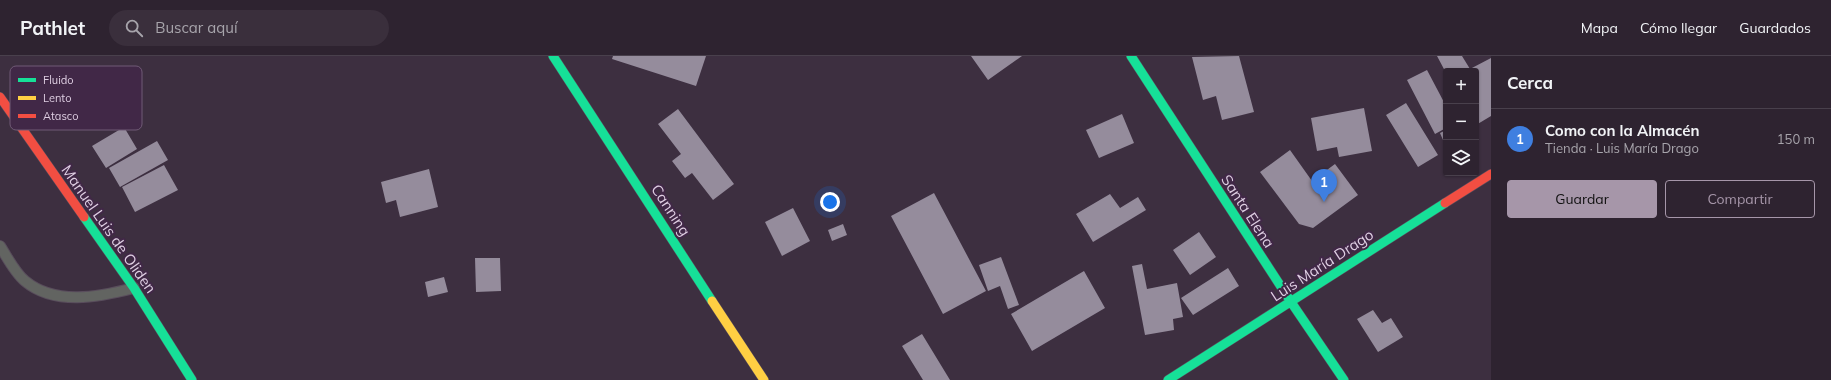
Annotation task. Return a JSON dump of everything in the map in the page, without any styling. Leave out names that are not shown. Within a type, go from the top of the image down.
[{"type":"street","name":"Canning","points":[[553,56],[764,380]]},
{"type":"street","name":"Santa Elena","points":[[1131,56],[1291,302],[1344,380]]},
{"type":"street","name":"Manuel Luis de Oliden","points":[[0,97],[10,111]]},
{"type":"street","name":"Manuel Luis de Oliden","points":[[23,130],[134,288],[192,380]]},
{"type":"street","name":"Luis María Drago","points":[[1168,380],[1491,174]]},
{"type":"lane","points":[[0,246],[24,281],[47,294],[70,297],[104,296],[134,288]]},
{"type":"building","points":[[613,56],[706,56],[696,86],[612,59]]},
{"type":"building","points":[[971,56],[1022,56],[988,80]]},
{"type":"building","points":[[1239,56],[1254,112],[1222,120],[1216,96],[1203,100],[1192,57]]},
{"type":"building","points":[[1437,56],[1462,56],[1469,68],[1443,68]]},
{"type":"building","points":[[1491,58],[1491,116],[1479,123],[1479,68],[1472,68]]},
{"type":"building","points":[[1427,70],[1443,100],[1443,130],[1435,134],[1407,80]]},
{"type":"building","points":[[1406,103],[1438,155],[1418,167],[1386,115]]},
{"type":"building","points":[[1364,108],[1372,151],[1339,157],[1337,147],[1317,151],[1311,118]]},
{"type":"building","points":[[678,109],[734,184],[713,200],[692,173],[685,178],[672,161],[681,154],[658,124]]},
{"type":"building","points":[[1122,114],[1134,143],[1099,158],[1086,130]]},
{"type":"building","points":[[119,130],[126,130],[137,149],[106,168],[92,146]]},
{"type":"building","points":[[1443,132],[1443,140],[1440,133]]},
{"type":"building","points":[[157,141],[168,160],[120,187],[109,168]]},
{"type":"building","points":[[1290,150],[1312,181],[1335,164],[1358,195],[1313,228],[1299,224],[1260,172]]},
{"type":"building","points":[[164,165],[178,190],[135,212],[122,187]]},
{"type":"building","points":[[429,169],[438,207],[400,217],[396,200],[386,203],[381,182]]},
{"type":"building","points":[[934,193],[986,291],[943,314],[891,216]]},
{"type":"building","points":[[1110,194],[1120,208],[1138,197],[1146,210],[1093,242],[1076,214]]},
{"type":"building","points":[[793,208],[810,241],[782,256],[765,222]]},
{"type":"building","points":[[843,224],[847,235],[832,241],[828,230]]},
{"type":"building","points":[[1199,232],[1216,257],[1190,275],[1173,250]]},
{"type":"building","points":[[1001,257],[1019,305],[1008,309],[1000,286],[988,291],[979,265]]},
{"type":"building","points":[[475,258],[500,258],[501,291],[476,292]]},
{"type":"building","points":[[1142,264],[1147,289],[1177,283],[1183,317],[1173,319],[1174,330],[1145,335],[1132,266]]},
{"type":"building","points":[[1228,268],[1239,286],[1193,315],[1181,298]]},
{"type":"building","points":[[1084,271],[1105,308],[1032,351],[1011,314]]},
{"type":"building","points":[[444,277],[448,292],[428,297],[425,282]]},
{"type":"building","points":[[1373,310],[1382,323],[1391,318],[1403,337],[1378,352],[1357,319]]},
{"type":"building","points":[[922,334],[950,380],[923,380],[902,346]]},
{"type":"traffic: fast","points":[[553,56],[712,301]]},
{"type":"traffic: fast","points":[[1131,56],[1291,302],[1344,380]]},
{"type":"traffic: fast","points":[[1168,380],[1445,203]]},
{"type":"traffic: fast","points":[[84,217],[134,288],[192,380]]},
{"type":"traffic: slow","points":[[712,301],[764,380]]},
{"type":"traffic: jam","points":[[0,97],[10,111]]},
{"type":"traffic: jam","points":[[23,130],[84,217]]},
{"type":"traffic: jam","points":[[1445,203],[1491,174]]},
{"type":"place","name":"Como con la Almacén","points":[[1324,202]]}]
